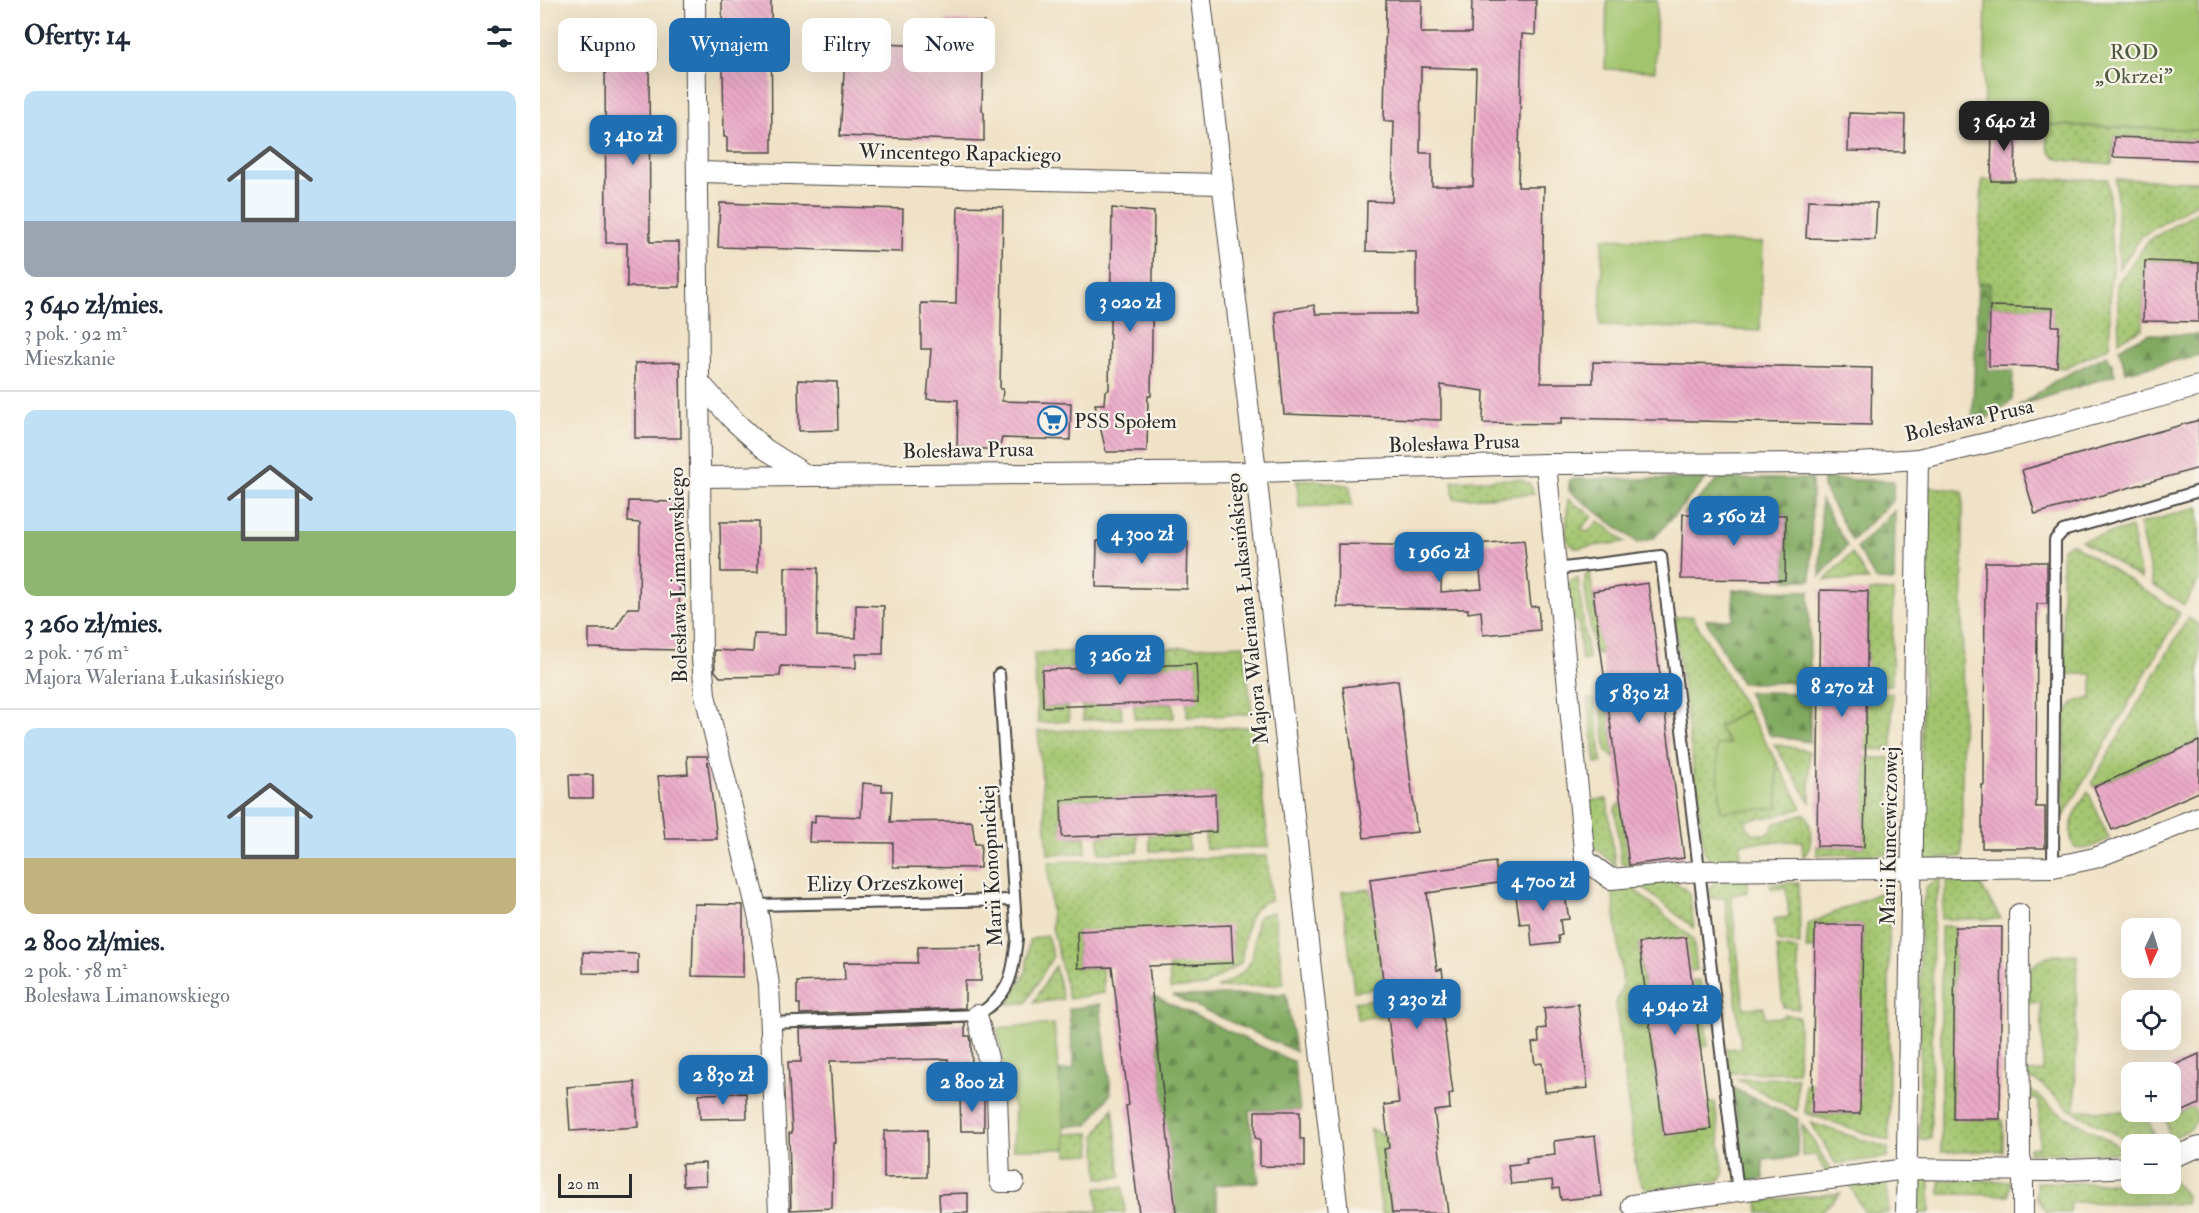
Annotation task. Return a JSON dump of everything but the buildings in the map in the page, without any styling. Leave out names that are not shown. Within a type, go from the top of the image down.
[{"type":"street","name":"Bolesława Limanowskiego","points":[[695,0],[702,658],[705,695],[756,905],[769,985],[779,1213]]},
{"type":"street","name":"Majora Waleriana Łukasińskiego","points":[[1201,0],[1338,1213]]},
{"type":"street","name":"Wincentego Rapackiego","points":[[697,172],[1222,184]]},
{"type":"street","points":[[700,383],[732,419],[765,449],[808,476]]},
{"type":"street","name":"Bolesława Prusa","points":[[701,477],[1256,472],[1546,464],[1858,463],[1918,459],[2008,438],[2199,386]]},
{"type":"street","name":"Marii Kuncewiczowej","points":[[1906,1213],[1918,459]]},
{"type":"street","points":[[1546,464],[1585,860],[1611,879],[1700,870],[2053,867],[2095,858],[2199,817]]},
{"type":"street","points":[[2019,914],[2020,1156],[2023,1171],[2023,1213]]},
{"type":"street","points":[[977,1015],[997,1094],[1000,1182],[1014,1182]]},
{"type":"street","points":[[2181,1154],[2199,1147]]},
{"type":"street","points":[[1632,1205],[1906,1169],[2023,1171],[2121,1167]]},
{"type":"lane","points":[[2053,867],[2055,540],[2063,531],[2199,491]]},
{"type":"lane","points":[[1556,569],[1661,556],[1738,1192]]},
{"type":"lane","name":"Marii Konopnickiej","points":[[977,1015],[994,1005],[1007,987],[1014,965],[1017,939],[999,674]]},
{"type":"lane","name":"Elizy Orzeszkowej","points":[[756,905],[1014,900]]},
{"type":"lane","points":[[771,1023],[977,1015]]},
{"type":"green space","points":[[1607,0],[1657,0],[1655,71],[1605,69]]},
{"type":"green space","name":"ROD „Okrzei”","points":[[1986,0],[2199,0],[2199,130],[1983,122]]},
{"type":"green space","points":[[2047,125],[2199,130],[2199,140],[2114,137],[2112,164],[2062,160],[2052,154],[2047,146]]},
{"type":"green space","points":[[2108,179],[2113,275],[2110,280],[2110,346],[2065,368],[2057,367],[2059,327],[2052,326],[2052,308],[1990,306],[1990,283],[1978,283],[1982,180]]},
{"type":"green space","points":[[2116,179],[2199,181],[2199,201],[2142,236],[2119,269]]},
{"type":"green space","points":[[2199,210],[2199,263],[2145,261],[2143,328],[2119,341],[2117,284],[2148,241]]},
{"type":"green space","points":[[1603,238],[1763,243],[1760,331],[1600,325]]},
{"type":"green space","points":[[1978,283],[1990,283],[1988,370],[2013,371],[2012,400],[1978,425],[1972,425]]},
{"type":"green space","points":[[2148,334],[2199,335],[2199,355],[2126,372],[2119,348]]},
{"type":"green space","points":[[2107,355],[2115,375],[2018,406],[2058,379]]},
{"type":"green space","points":[[1519,479],[1530,484],[1534,494],[1454,499],[1452,481]]},
{"type":"green space","points":[[1706,479],[1654,538],[1638,543],[1569,491],[1569,480]]},
{"type":"green space","points":[[1719,479],[1812,479],[1811,580],[1785,580],[1786,515],[1683,514]]},
{"type":"green space","points":[[1823,479],[1893,481],[1893,500],[1852,540],[1823,487]]},
{"type":"green space","points":[[1297,480],[1314,480],[1350,486],[1352,505],[1299,507]]},
{"type":"green space","points":[[1926,486],[1963,491],[1962,857],[1939,858],[1940,864],[1927,859],[1920,848]]},
{"type":"green space","points":[[1568,499],[1593,516],[1581,529],[1588,532],[1599,521],[1625,542],[1577,548],[1572,546],[1566,533]]},
{"type":"green space","points":[[1821,500],[1847,546],[1820,576]]},
{"type":"green space","points":[[2199,507],[2199,580],[2184,605],[2153,585],[2139,524]]},
{"type":"green space","points":[[1895,510],[1894,581],[1876,580],[1857,548]]},
{"type":"green space","points":[[2131,528],[2141,579],[2081,540]]},
{"type":"green space","points":[[2071,543],[2180,613],[2063,818],[2065,716],[2076,702],[2092,698],[2092,674],[2063,674],[2062,549]]},
{"type":"green space","points":[[1852,553],[1868,580],[1825,580]]},
{"type":"green space","points":[[1590,572],[1602,656],[1594,651],[1585,590],[1585,576]]},
{"type":"green space","points":[[1578,578],[1588,660],[1582,661],[1578,623],[1570,616],[1567,585]]},
{"type":"green space","points":[[1733,590],[1809,591],[1810,682],[1741,683],[1706,620],[1733,620]]},
{"type":"green space","points":[[1868,591],[1893,591],[1892,685],[1866,685]]},
{"type":"green space","points":[[1692,616],[1747,710],[1718,727],[1730,744],[1716,746],[1778,808],[1776,760],[1802,808],[1775,816],[1746,820],[1747,827],[1754,834],[1767,834],[1773,829],[1773,824],[1806,814],[1811,836],[1809,848],[1803,857],[1802,841],[1741,843],[1740,862],[1715,862],[1704,851],[1674,618]]},
{"type":"green space","points":[[2188,618],[2199,625],[2199,741],[2094,787],[2092,782]]},
{"type":"green space","points":[[1244,645],[1252,714],[1187,717],[1187,702],[1197,701],[1196,665],[1042,670],[1043,707],[1068,707],[1069,721],[1038,723],[1034,653]]},
{"type":"green space","points":[[1747,692],[1810,693],[1810,742],[1770,735]]},
{"type":"green space","points":[[1866,692],[1892,693],[1892,750],[1865,749]]},
{"type":"green space","points":[[1588,699],[1594,699],[1602,763],[1596,764]]},
{"type":"green space","points":[[1173,703],[1174,718],[1135,719],[1134,704]]},
{"type":"green space","points":[[1608,703],[1615,758],[1607,752],[1601,709]]},
{"type":"green space","points":[[1121,704],[1122,719],[1083,720],[1082,706]]},
{"type":"green space","points":[[1747,710],[1776,760],[1778,808],[1721,811],[1716,745],[1730,744],[1718,727]]},
{"type":"green space","points":[[1253,727],[1269,847],[1206,849],[1205,832],[1216,831],[1215,794],[1061,800],[1062,837],[1085,837],[1086,853],[1048,854],[1038,731]]},
{"type":"green space","points":[[1774,744],[1809,751],[1810,802]]},
{"type":"green space","points":[[1865,758],[1891,758],[1889,854],[1817,855],[1817,846],[1864,847]]},
{"type":"green space","points":[[2088,791],[2109,839],[2092,847],[2075,848],[2071,826],[2076,811]]},
{"type":"green space","points":[[1607,799],[1615,865],[1591,844],[1585,801]]},
{"type":"green space","points":[[1621,803],[1629,865],[1621,861],[1615,808]]},
{"type":"green space","points":[[1188,833],[1189,850],[1150,851],[1149,834]]},
{"type":"green space","points":[[1137,834],[1138,852],[1099,853],[1099,836]]},
{"type":"green space","points":[[1267,856],[1271,900],[1255,908],[1251,916],[1245,934],[1241,963],[1205,986],[1170,989],[1169,965],[1077,931],[1078,968],[1102,968],[1104,993],[1069,999],[1052,927],[1048,862]]},
{"type":"green space","points":[[1948,875],[1975,876],[2001,919],[1941,919]]},
{"type":"green space","points":[[1941,877],[1933,920],[1931,1139],[1920,1139],[1920,913],[1927,886]]},
{"type":"green space","points":[[1720,879],[1748,879],[1748,892],[1731,895],[1744,1008],[1764,1007],[1765,1018],[1784,1017],[1784,1014],[1799,1017],[1798,1072],[1730,1073],[1726,1049],[1741,1048],[1725,897],[1708,899],[1711,886]]},
{"type":"green space","points":[[1673,880],[1689,893],[1694,928],[1637,883]]},
{"type":"green space","points":[[1799,883],[1800,945],[1777,941],[1774,919],[1789,917],[1786,888],[1772,889],[1770,884]]},
{"type":"green space","points":[[1630,886],[1693,939],[1697,970],[1690,971],[1639,944],[1664,1134],[1708,1103],[1715,1102],[1724,1174],[1720,1180],[1649,1190],[1637,1175],[1616,1003],[1623,984],[1612,887]]},
{"type":"green space","points":[[1371,889],[1384,988],[1354,991],[1342,892]]},
{"type":"green space","points":[[1889,889],[1889,1141],[1805,1113],[1805,1084],[1813,1084],[1813,1113],[1859,1114],[1863,925],[1816,925],[1815,949],[1806,949],[1808,924]]},
{"type":"green space","points":[[1274,912],[1284,984],[1217,988],[1237,977],[1249,965],[1253,955],[1259,916]]},
{"type":"green space","points":[[1941,926],[1955,926],[1953,1119],[2003,1120],[2003,1151],[1941,1152]]},
{"type":"green space","points":[[1047,935],[1053,956],[1026,1003],[1008,1004],[1026,972],[1029,940]]},
{"type":"green space","points":[[1777,947],[1798,950],[1799,1009],[1783,1007]]},
{"type":"green space","points":[[2077,954],[2075,1110],[2121,1111],[2121,1122],[2149,1122],[2154,1134],[2121,1134],[2121,1137],[2069,1109],[2041,1084],[2026,1076],[2026,1072],[2043,1071],[2041,1003],[2024,1002],[2023,973],[2046,956]]},
{"type":"green space","points":[[1055,966],[1063,999],[1033,1003]]},
{"type":"green space","points":[[1700,980],[1708,1046],[1700,1047],[1691,981]]},
{"type":"green space","points":[[1286,994],[1295,1051],[1173,996]]},
{"type":"green space","points":[[1152,997],[1294,1062],[1300,1111],[1249,1111],[1259,1182],[1214,1185],[1218,1213],[1176,1213]]},
{"type":"green space","points":[[1385,998],[1387,1015],[1357,1019],[1355,1002]]},
{"type":"green space","points":[[1100,1004],[1111,1093],[1088,1125],[1064,1126],[1058,1071],[1074,1069],[1069,1009]]},
{"type":"green space","points":[[1054,1024],[1066,1149],[1013,1149],[1015,1108],[1006,1091],[998,1028]]},
{"type":"green space","points":[[1797,1078],[1797,1111],[1737,1079]]},
{"type":"green space","points":[[2027,1087],[2058,1112],[2121,1147],[2121,1153],[2029,1153],[2029,1148],[2039,1147],[2039,1101],[2027,1095]]},
{"type":"green space","points":[[1733,1088],[1798,1119],[1797,1157],[1763,1160],[1764,1179],[1743,1182]]},
{"type":"green space","points":[[2193,1107],[2198,1116],[2191,1129],[2180,1134],[2169,1134],[2167,1122],[2181,1122],[2181,1112]]},
{"type":"green space","points":[[1113,1108],[1121,1177],[1099,1178],[1096,1135]]},
{"type":"green space","points":[[1811,1123],[1888,1148],[1888,1157],[1836,1164]]},
{"type":"green space","points":[[1802,1124],[1834,1174],[1826,1174],[1816,1155],[1802,1156]]},
{"type":"green space","points":[[1370,1129],[1389,1137],[1437,1131],[1438,1141],[1384,1149],[1392,1213],[1382,1213]]},
{"type":"green space","points":[[1090,1133],[1092,1154],[1067,1155],[1065,1134]]},
{"type":"green space","points":[[1916,1175],[1930,1175],[1930,1213],[1915,1213]]},
{"type":"green space","points":[[1940,1180],[2010,1181],[2009,1195],[1940,1194]]},
{"type":"green space","points":[[1887,1181],[1888,1213],[1865,1213],[1849,1184]]},
{"type":"green space","points":[[2036,1182],[2121,1183],[2121,1194],[2181,1194],[2181,1190],[2186,1195],[2186,1204],[2070,1202],[2070,1213],[2047,1213],[2036,1197]]},
{"type":"green space","points":[[1123,1187],[1125,1213],[1015,1213],[1098,1211],[1097,1188]]},
{"type":"green space","points":[[1841,1193],[1820,1213],[1759,1213],[1758,1201]]},
{"type":"place","name":"PSS Społem","points":[[1053,421]]}]
